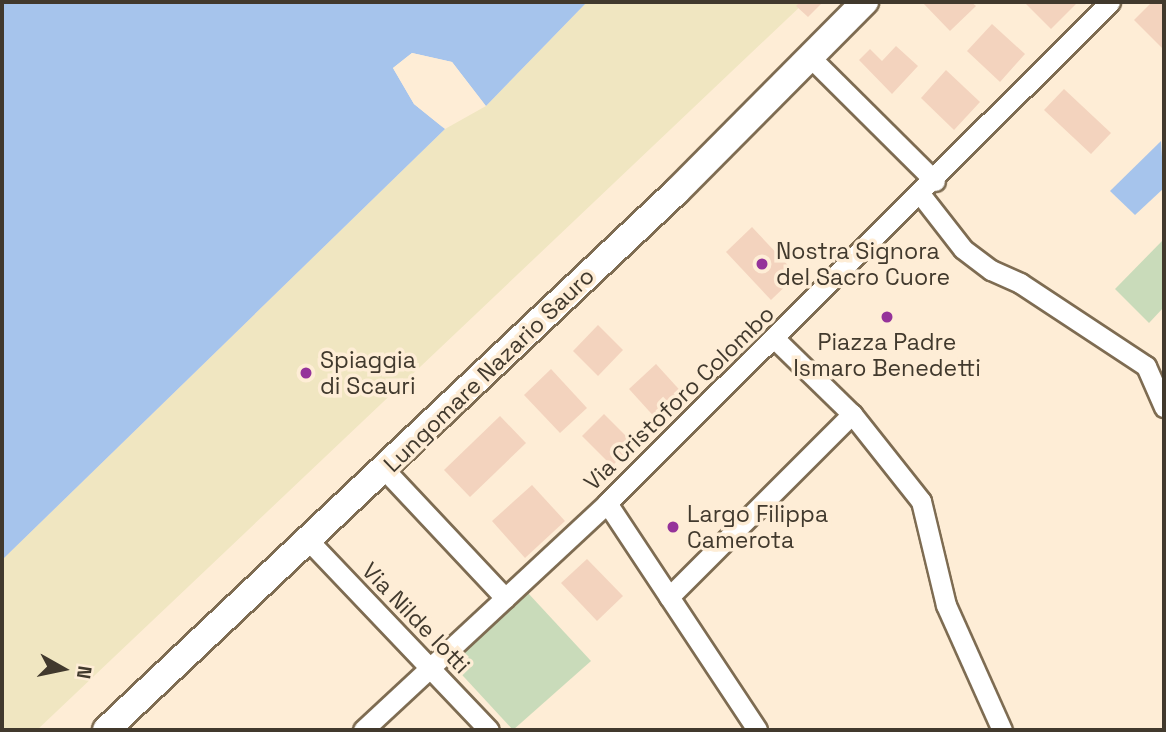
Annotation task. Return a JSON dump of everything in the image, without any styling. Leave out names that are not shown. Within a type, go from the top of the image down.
[{"type":"street","name":"Lungomare Nazario Sauro","points":[[119,726],[865,2]]},
{"type":"street","name":"Via Cristoforo Colombo","points":[[363,730],[607,503],[928,188],[1110,2]]},
{"type":"street","points":[[810,57],[928,188],[964,249],[990,270],[1020,283],[1146,366],[1164,407]]},
{"type":"street","points":[[775,338],[852,414],[921,501],[946,605],[1002,730]]},
{"type":"street","points":[[669,597],[852,414]]},
{"type":"street","points":[[384,469],[505,598]]},
{"type":"street","points":[[607,503],[757,730]]},
{"type":"street","name":"Via Nilde Iotti","points":[[308,540],[489,730]]},
{"type":"green space","points":[[1164,239],[1164,307],[1149,323],[1115,289]]},
{"type":"green space","points":[[528,593],[591,661],[513,730],[452,664]]},
{"type":"sand","name":"Spiaggia di Scauri","points":[[587,2],[805,2],[37,730],[2,730],[2,560],[445,129],[486,106]]},
{"type":"water","points":[[2,2],[587,2],[486,106],[452,62],[412,53],[393,68],[414,104],[445,129],[2,560]]},
{"type":"water","points":[[1161,141],[1164,188],[1135,215],[1110,191]]},
{"type":"pier","points":[[412,53],[452,62],[488,109],[450,65],[413,57],[398,69],[417,102],[445,129],[414,104],[393,68]]},
{"type":"building","points":[[800,2],[823,2],[808,17],[796,6]]},
{"type":"building","points":[[922,2],[971,2],[976,6],[950,31]]},
{"type":"building","points":[[1024,2],[1078,2],[1051,29]]},
{"type":"building","points":[[1152,2],[1164,2],[1164,50],[1134,20]]},
{"type":"building","points":[[992,24],[1025,54],[1000,82],[967,51]]},
{"type":"building","points":[[896,46],[918,66],[892,94],[859,60],[870,49],[882,61]]},
{"type":"building","points":[[946,70],[980,102],[954,130],[921,98]]},
{"type":"building","points":[[1064,89],[1111,133],[1091,154],[1044,110]]},
{"type":"building","name":"Nostra Signora del Sacro Cuore","points":[[752,227],[797,275],[771,300],[726,252]]},
{"type":"building","points":[[598,325],[623,350],[598,376],[573,351]]},
{"type":"building","points":[[656,364],[686,397],[659,422],[629,389]]},
{"type":"building","points":[[551,369],[587,408],[560,433],[524,395]]},
{"type":"building","points":[[604,414],[634,444],[612,466],[582,436]]},
{"type":"building","points":[[500,416],[526,443],[470,497],[444,470]]},
{"type":"building","points":[[532,485],[565,521],[525,558],[492,521]]},
{"type":"building","points":[[587,559],[623,596],[597,621],[561,583]]},
{"type":"place","name":"Nostra Signora del Sacro Cuore","points":[[762,264]]},
{"type":"place","name":"Piazza Padre Ismaro Benedetti","points":[[887,317]]},
{"type":"place","name":"Spiaggia di Scauri","points":[[306,373]]},
{"type":"place","name":"Largo Filippa Camerota","points":[[673,527]]}]
